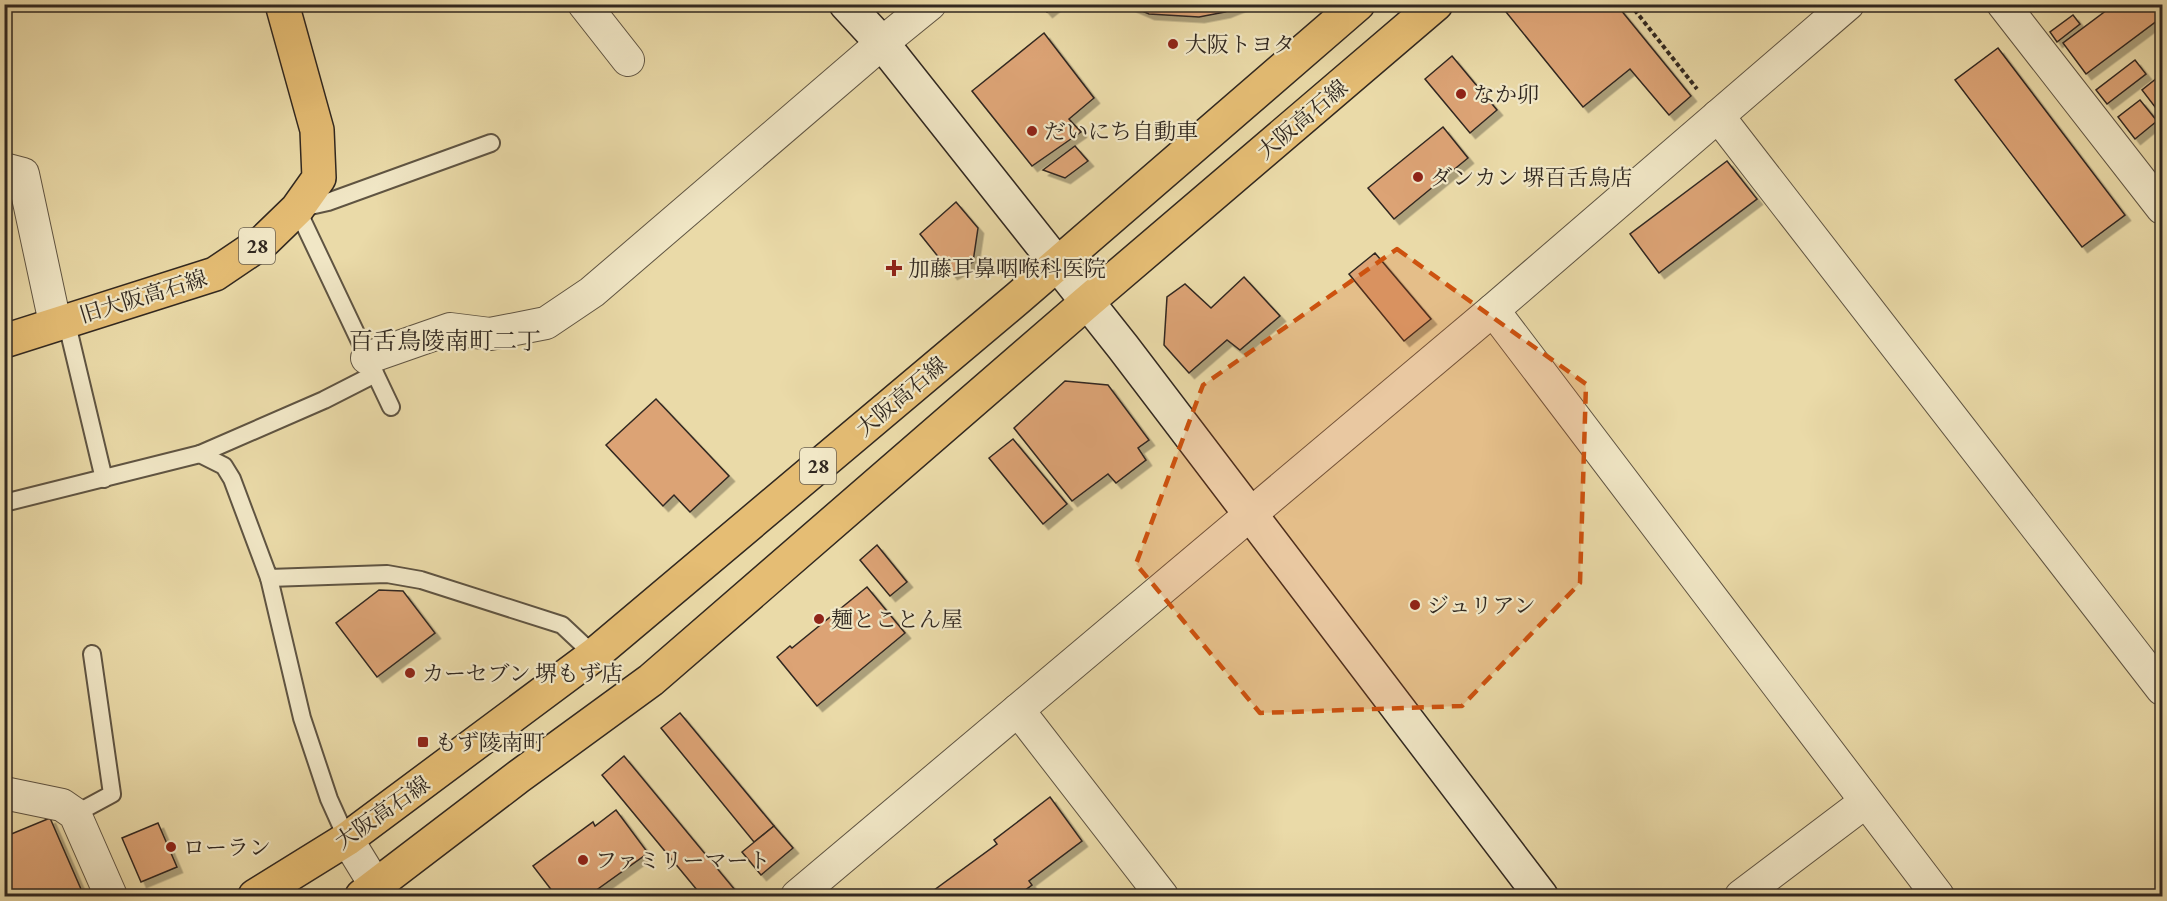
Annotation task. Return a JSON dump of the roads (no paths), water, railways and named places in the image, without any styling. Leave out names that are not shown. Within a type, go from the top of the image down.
[{"type":"main road","name":"旧大阪高石線","points":[[4,341],[215,274],[264,241],[297,209],[319,178],[317,130],[282,4]]},
{"type":"main road","name":"大阪高石線","points":[[255,897],[347,838],[594,655],[1057,264],[1358,4]]},
{"type":"main road","name":"大阪高石線","points":[[374,894],[518,777],[651,680],[1086,303],[1436,4]]},
{"type":"street","points":[[584,4],[628,60]]},
{"type":"street","points":[[846,4],[882,43],[1251,513],[1541,897]]},
{"type":"street","points":[[371,366],[450,329],[490,334],[546,323],[592,292],[930,4]]},
{"type":"street","points":[[797,897],[1493,310],[1848,4]]},
{"type":"street","points":[[2003,4],[2163,208]]},
{"type":"street","points":[[1718,116],[2163,689]]},
{"type":"street","points":[[4,169],[23,174],[61,322]]},
{"type":"street","points":[[1493,310],[1938,897]]},
{"type":"street","points":[[1018,710],[1162,897]]},
{"type":"street","points":[[4,793],[62,805],[75,814],[111,897]]},
{"type":"street","points":[[1742,897],[1864,802]]},
{"type":"street","points":[[347,838],[374,894]]},
{"type":"lane","points":[[391,407],[297,209],[328,202],[491,143]]},
{"type":"lane","points":[[61,322],[104,479]]},
{"type":"lane","points":[[4,503],[200,454],[324,400],[371,366]]},
{"type":"lane","points":[[200,454],[224,466],[232,479],[269,578],[302,718],[329,799],[347,838]]},
{"type":"lane","points":[[269,578],[387,574],[420,580],[562,625],[594,655]]},
{"type":"lane","points":[[75,814],[111,794],[92,654]]},
{"type":"place","name":"大阪トヨタ","points":[[1173,44]]},
{"type":"place","name":"なか卯","points":[[1461,94]]},
{"type":"place","name":"だいにち自動車","points":[[1032,131]]},
{"type":"place","name":"ダンカン 堺百舌鳥店","points":[[1418,177]]},
{"type":"place","name":"加藤耳鼻咽喉科医院","points":[[894,268]]},
{"type":"place","name":"ジュリアン","points":[[1415,605]]},
{"type":"place","name":"麺とことん屋","points":[[819,619]]},
{"type":"place","name":"カーセブン 堺もず店","points":[[410,673]]},
{"type":"place","name":"もず陵南町","points":[[423,742]]},
{"type":"place","name":"ローラン","points":[[171,847]]},
{"type":"place","name":"ファミリーマート","points":[[583,860]]},
{"type":"district","name":"百舌鳥陵南町二丁","points":[[445,341]]}]
